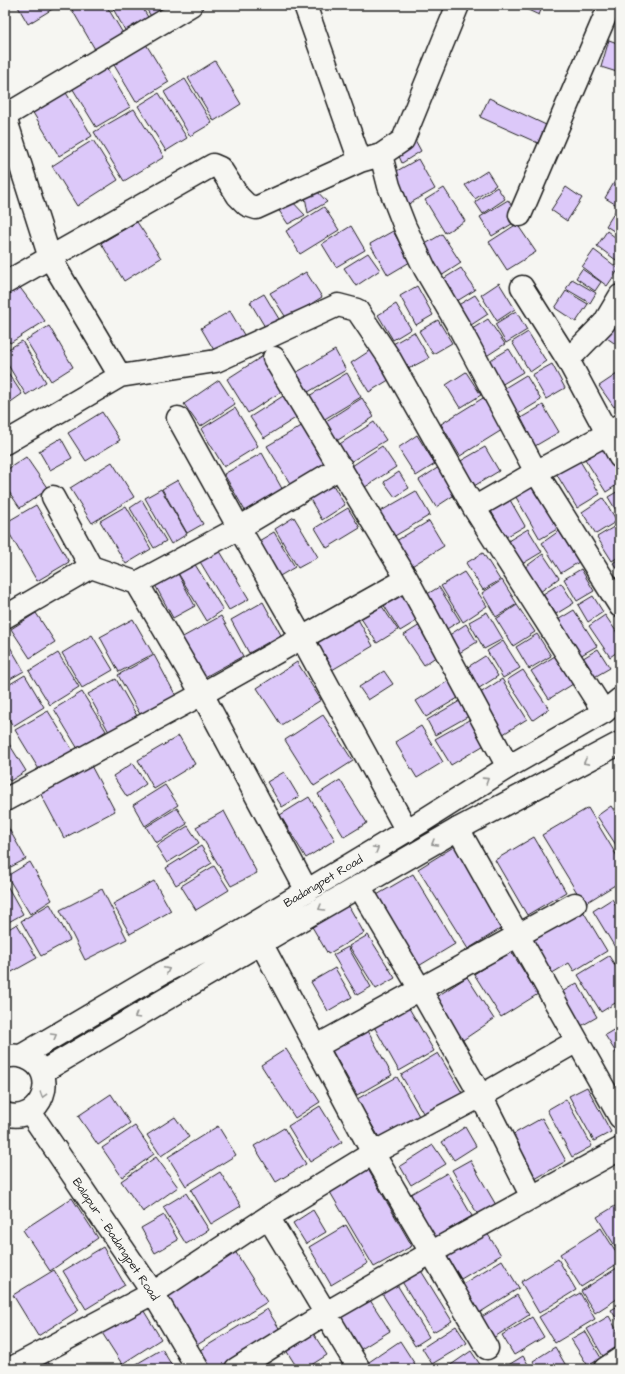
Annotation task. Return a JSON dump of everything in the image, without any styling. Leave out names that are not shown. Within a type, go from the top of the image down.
[{"type":"street","points":[[120,376],[50,258],[5,116],[191,5]]},
{"type":"street","points":[[304,5],[360,161]]},
{"type":"street","points":[[5,283],[212,165],[220,168],[238,196],[247,205],[256,208],[360,161],[381,155],[403,140],[458,5]]},
{"type":"street","points":[[520,215],[610,5]]},
{"type":"street","points":[[381,155],[389,186],[405,227],[425,269],[460,329],[536,472],[620,606]]},
{"type":"street","points":[[522,287],[613,430],[620,457]]},
{"type":"street","points":[[568,360],[604,323],[620,296]]},
{"type":"street","points":[[5,443],[120,376],[216,361],[338,305],[357,310],[388,356],[474,508],[612,706]]},
{"type":"street","points":[[274,358],[341,467],[407,579],[508,767]]},
{"type":"street","points":[[178,418],[302,638],[407,831]]},
{"type":"street","points":[[474,508],[613,430]]},
{"type":"street","points":[[137,583],[239,528],[341,467]]},
{"type":"street","points":[[53,497],[92,567],[137,583],[202,694],[306,891]]},
{"type":"street","points":[[5,617],[92,567]]},
{"type":"street","points":[[5,800],[202,694],[407,579]]},
{"type":"street","name":"Badangpet Road","points":[[13,1056],[162,973],[220,943],[407,831],[508,767],[612,706]]},
{"type":"street","name":"Badangpet Road","points":[[13,1056],[30,1059],[42,1072],[458,829],[620,743]]},
{"type":"street","points":[[458,829],[620,1117]]},
{"type":"street","points":[[359,886],[481,1096],[532,1197]]},
{"type":"street","points":[[317,1046],[575,904]]},
{"type":"street","points":[[261,943],[373,1153],[487,1348]]},
{"type":"street","points":[[10,1369],[152,1293],[268,1217],[373,1153],[481,1096],[577,1041]]},
{"type":"street","points":[[5,1114],[10,1116],[20,1116],[30,1112],[37,1106],[42,1099],[45,1090],[42,1072]]},
{"type":"street","name":"Balapur - Badangpet Road","points":[[30,1112],[152,1293],[198,1369]]},
{"type":"street","points":[[236,1369],[326,1313],[432,1252],[620,1149]]},
{"type":"street","points":[[268,1217],[359,1369]]},
{"type":"street","points":[[605,1369],[620,1359]]},
{"type":"building","points":[[17,5],[59,5],[28,24]]},
{"type":"building","points":[[77,5],[106,5],[124,35],[96,51],[71,8]]},
{"type":"building","points":[[111,5],[141,5],[149,19],[126,32]]},
{"type":"building","points":[[144,5],[173,5],[152,18]]},
{"type":"building","points":[[517,5],[543,5],[539,15]]},
{"type":"building","points":[[609,40],[620,44],[620,73],[601,67]]},
{"type":"building","points":[[144,41],[169,82],[136,102],[111,60]]},
{"type":"building","points":[[215,61],[241,104],[214,121],[188,78]]},
{"type":"building","points":[[105,65],[130,107],[96,127],[71,86]]},
{"type":"building","points":[[185,79],[212,123],[190,136],[164,92]]},
{"type":"building","points":[[65,91],[92,136],[59,156],[32,111]]},
{"type":"building","points":[[159,93],[187,138],[166,151],[138,106]]},
{"type":"building","points":[[489,98],[546,125],[538,143],[480,117]]},
{"type":"building","points":[[134,109],[164,157],[124,181],[94,132]]},
{"type":"building","points":[[414,138],[421,151],[402,163],[398,154]]},
{"type":"building","points":[[93,140],[118,180],[77,206],[52,166]]},
{"type":"building","points":[[418,159],[435,189],[405,206],[388,176]]},
{"type":"building","points":[[487,171],[496,185],[475,199],[465,185]]},
{"type":"building","points":[[615,181],[620,184],[620,207],[605,198]]},
{"type":"building","points":[[497,187],[505,199],[483,214],[475,202]]},
{"type":"building","points":[[566,187],[582,198],[567,221],[551,210]]},
{"type":"building","points":[[444,188],[465,221],[445,233],[425,200]]},
{"type":"building","points":[[316,190],[327,202],[308,213],[305,197]]},
{"type":"building","points":[[290,199],[305,215],[288,224],[278,209]]},
{"type":"building","points":[[508,200],[520,219],[492,236],[480,217]]},
{"type":"building","points":[[324,207],[339,230],[300,254],[286,231]]},
{"type":"building","points":[[616,210],[620,212],[620,235],[606,226]]},
{"type":"building","points":[[137,222],[161,258],[124,281],[101,243]]},
{"type":"building","points":[[517,224],[536,252],[507,270],[489,242]]},
{"type":"building","points":[[351,226],[365,250],[336,267],[322,244]]},
{"type":"building","points":[[393,231],[410,262],[388,275],[370,244]]},
{"type":"building","points":[[607,231],[620,241],[620,263],[597,246]]},
{"type":"building","points":[[442,234],[461,263],[441,276],[422,246]]},
{"type":"building","points":[[594,250],[619,269],[607,286],[582,267]]},
{"type":"building","points":[[368,253],[380,270],[356,286],[344,268]]},
{"type":"building","points":[[461,268],[475,290],[457,301],[443,279]]},
{"type":"building","points":[[582,269],[601,282],[595,291],[576,278]]},
{"type":"building","points":[[306,272],[322,297],[287,319],[270,293]]},
{"type":"building","points":[[572,279],[596,293],[590,303],[566,289]]},
{"type":"building","points":[[499,283],[515,309],[497,321],[481,295]]},
{"type":"building","points":[[18,285],[45,321],[10,343],[5,335],[5,293]]},
{"type":"building","points":[[417,286],[433,315],[416,325],[400,296]]},
{"type":"building","points":[[566,291],[588,304],[576,322],[555,308]]},
{"type":"building","points":[[264,294],[279,319],[265,327],[250,302]]},
{"type":"building","points":[[475,295],[488,314],[468,327],[455,307]]},
{"type":"building","points":[[396,304],[411,329],[393,340],[378,315]]},
{"type":"building","points":[[230,311],[247,340],[218,357],[201,328]]},
{"type":"building","points":[[516,311],[527,330],[506,343],[495,324]]},
{"type":"building","points":[[616,318],[620,320],[620,347],[604,336]]},
{"type":"building","points":[[488,319],[505,344],[485,357],[469,331]]},
{"type":"building","points":[[438,320],[452,343],[433,354],[419,331]]},
{"type":"building","points":[[49,326],[73,367],[51,381],[26,340]]},
{"type":"building","points":[[414,332],[429,358],[408,369],[393,344]]},
{"type":"building","points":[[528,332],[546,361],[530,372],[512,342]]},
{"type":"building","points":[[22,341],[46,382],[26,395],[5,360],[5,351]]},
{"type":"building","points":[[374,348],[392,378],[369,392],[351,363]]},
{"type":"building","points":[[509,349],[523,372],[501,385],[487,362]]},
{"type":"building","points":[[335,350],[346,370],[303,395],[292,375]]},
{"type":"building","points":[[266,354],[287,388],[248,413],[227,379]]},
{"type":"building","points":[[552,364],[565,388],[546,399],[532,375]]},
{"type":"building","points":[[5,368],[22,394],[5,406]]},
{"type":"building","points":[[466,372],[481,395],[460,408],[446,385]]},
{"type":"building","points":[[620,372],[620,402],[614,407],[599,386]]},
{"type":"building","points":[[347,373],[361,397],[323,420],[309,396]]},
{"type":"building","points":[[526,375],[541,400],[518,414],[503,389]]},
{"type":"building","points":[[219,380],[235,404],[200,427],[184,404]]},
{"type":"building","points":[[291,391],[305,412],[264,438],[250,417]]},
{"type":"building","points":[[362,398],[374,417],[335,442],[323,423]]},
{"type":"building","points":[[483,398],[502,430],[460,456],[441,424]]},
{"type":"building","points":[[543,405],[559,432],[535,446],[519,419]]},
{"type":"building","points":[[235,408],[258,446],[224,467],[201,429]]},
{"type":"building","points":[[102,412],[120,440],[86,461],[68,433]]},
{"type":"building","points":[[374,422],[386,440],[347,464],[335,447]]},
{"type":"building","points":[[305,424],[328,463],[291,485],[267,446]]},
{"type":"building","points":[[417,435],[435,464],[416,476],[398,448]]},
{"type":"building","points":[[61,438],[72,458],[50,470],[39,451]]},
{"type":"building","points":[[382,446],[396,467],[359,491],[346,470]]},
{"type":"building","points":[[604,446],[620,470],[620,483],[606,492],[585,459]]},
{"type":"building","points":[[485,447],[499,471],[474,486],[459,462]]},
{"type":"building","points":[[262,453],[285,494],[248,516],[224,474]]},
{"type":"building","points":[[577,456],[600,494],[577,508],[554,470]]},
{"type":"building","points":[[26,457],[48,489],[20,508],[5,486],[5,471]]},
{"type":"building","points":[[112,462],[134,497],[92,523],[70,488]]},
{"type":"building","points":[[439,467],[456,494],[436,507],[419,480]]},
{"type":"building","points":[[399,472],[409,488],[395,497],[384,482]]},
{"type":"building","points":[[178,480],[203,524],[187,533],[162,489]]},
{"type":"building","points":[[330,480],[345,505],[322,520],[307,494]]},
{"type":"building","points":[[531,481],[559,528],[540,539],[513,492]]},
{"type":"building","points":[[161,489],[187,534],[171,544],[145,498]]},
{"type":"building","points":[[620,490],[620,517],[608,497]]},
{"type":"building","points":[[416,491],[430,515],[388,540],[374,515]]},
{"type":"building","points":[[506,493],[525,526],[506,537],[487,504]]},
{"type":"building","points":[[603,498],[617,521],[596,534],[582,512]]},
{"type":"building","points":[[142,500],[166,541],[154,548],[130,508]]},
{"type":"building","points":[[36,505],[69,562],[37,581],[5,526],[5,523]]},
{"type":"building","points":[[126,506],[151,549],[126,564],[100,521]]},
{"type":"building","points":[[348,508],[360,528],[327,548],[315,528]]},
{"type":"building","points":[[294,517],[318,557],[298,568],[275,529]]},
{"type":"building","points":[[429,521],[444,546],[407,569],[391,544]]},
{"type":"building","points":[[617,525],[620,529],[620,556],[612,561],[597,537]]},
{"type":"building","points":[[528,529],[542,552],[522,564],[508,541]]},
{"type":"building","points":[[559,531],[579,562],[561,573],[542,543]]},
{"type":"building","points":[[274,532],[295,567],[273,580],[252,545]]},
{"type":"building","points":[[218,548],[249,599],[229,610],[199,560]]},
{"type":"building","points":[[483,553],[500,580],[483,590],[466,563]]},
{"type":"building","points":[[543,554],[559,578],[540,592],[524,568]]},
{"type":"building","points":[[191,558],[223,610],[207,621],[175,568]]},
{"type":"building","points":[[620,558],[620,573],[613,563]]},
{"type":"building","points":[[581,569],[594,591],[577,601],[564,579]]},
{"type":"building","points":[[177,572],[195,606],[173,618],[155,585]]},
{"type":"building","points":[[464,572],[487,606],[463,622],[441,586]]},
{"type":"building","points":[[502,580],[517,604],[496,617],[482,593]]},
{"type":"building","points":[[561,583],[574,603],[556,614],[543,594]]},
{"type":"building","points":[[403,584],[423,617],[400,631],[380,599]]},
{"type":"building","points":[[5,585],[9,592],[5,594]]},
{"type":"building","points":[[439,587],[460,621],[445,630],[424,596]]},
{"type":"building","points":[[593,596],[603,612],[588,622],[578,605]]},
{"type":"building","points":[[377,599],[398,630],[377,643],[357,612]]},
{"type":"building","points":[[263,602],[281,635],[249,653],[231,620]]},
{"type":"building","points":[[517,605],[535,632],[513,646],[496,619]]},
{"type":"building","points":[[574,610],[597,646],[578,657],[556,621]]},
{"type":"building","points":[[354,612],[373,646],[332,670],[313,636]]},
{"type":"building","points":[[487,612],[503,639],[484,649],[469,622]]},
{"type":"building","points":[[36,613],[55,642],[30,658],[11,629]]},
{"type":"building","points":[[605,615],[620,637],[620,650],[610,657],[589,626]]},
{"type":"building","points":[[221,616],[243,656],[203,678],[181,638]]},
{"type":"building","points":[[133,619],[153,654],[119,672],[100,637]]},
{"type":"building","points":[[466,624],[477,642],[456,655],[445,638]]},
{"type":"building","points":[[420,625],[440,654],[424,665],[404,635]]},
{"type":"building","points":[[537,634],[551,656],[529,669],[516,647]]},
{"type":"building","points":[[92,635],[113,670],[82,688],[62,653]]},
{"type":"building","points":[[5,638],[24,671],[5,682]]},
{"type":"building","points":[[503,641],[520,668],[503,678],[487,651]]},
{"type":"building","points":[[598,649],[610,668],[591,679],[580,660]]},
{"type":"building","points":[[58,653],[79,687],[50,705],[29,671]]},
{"type":"building","points":[[154,655],[176,696],[141,716],[118,675]]},
{"type":"building","points":[[485,656],[498,676],[473,692],[460,672]]},
{"type":"building","points":[[555,656],[573,684],[549,699],[531,671]]},
{"type":"building","points":[[297,662],[321,700],[281,725],[257,688]]},
{"type":"building","points":[[523,670],[549,709],[533,720],[507,680]]},
{"type":"building","points":[[384,671],[393,684],[368,700],[359,687]]},
{"type":"building","points":[[25,675],[44,707],[13,726],[5,713],[5,687]]},
{"type":"building","points":[[453,678],[463,695],[426,717],[416,701]]},
{"type":"building","points":[[116,679],[137,716],[109,732],[88,694]]},
{"type":"building","points":[[502,679],[527,719],[497,738],[471,699]]},
{"type":"building","points":[[82,692],[106,731],[78,749],[54,709]]},
{"type":"building","points":[[465,698],[474,713],[435,735],[427,720]]},
{"type":"building","points":[[48,711],[73,751],[40,771],[15,730]]},
{"type":"building","points":[[323,715],[353,761],[314,786],[285,740]]},
{"type":"building","points":[[476,716],[491,741],[451,765],[435,739]]},
{"type":"building","points":[[421,726],[443,762],[417,778],[395,742]]},
{"type":"building","points":[[179,736],[195,764],[154,789],[138,760]]},
{"type":"building","points":[[6,739],[26,771],[10,781],[5,774]]},
{"type":"building","points":[[88,760],[115,811],[64,838],[37,787]]},
{"type":"building","points":[[133,763],[146,784],[127,797],[113,776]]},
{"type":"building","points":[[284,772],[299,797],[282,807],[267,782]]},
{"type":"building","points":[[340,780],[367,823],[344,837],[318,794]]},
{"type":"building","points":[[165,785],[178,805],[145,826],[133,805]]},
{"type":"building","points":[[309,797],[335,840],[306,858],[280,815]]},
{"type":"building","points":[[611,806],[620,820],[620,851],[597,816]]},
{"type":"building","points":[[177,808],[187,824],[156,843],[146,827]]},
{"type":"building","points":[[588,808],[620,861],[620,882],[584,904],[542,835]]},
{"type":"building","points":[[224,811],[257,873],[231,886],[196,827]]},
{"type":"building","points":[[5,822],[26,859],[5,870]]},
{"type":"building","points":[[188,826],[199,843],[167,863],[156,846]]},
{"type":"building","points":[[534,837],[566,892],[527,915],[495,860]]},
{"type":"building","points":[[201,846],[212,863],[176,885],[166,868]]},
{"type":"building","points":[[455,846],[505,926],[468,949],[418,869]]},
{"type":"building","points":[[30,862],[52,900],[30,914],[7,876]]},
{"type":"building","points":[[214,866],[229,890],[196,910],[181,886]]},
{"type":"building","points":[[413,874],[455,944],[417,967],[375,896]]},
{"type":"building","points":[[154,881],[171,911],[130,934],[113,904]]},
{"type":"building","points":[[5,882],[23,914],[5,924]]},
{"type":"building","points":[[102,889],[127,939],[85,960],[60,910]]},
{"type":"building","points":[[612,899],[620,912],[620,946],[616,949],[593,911]]},
{"type":"building","points":[[347,903],[364,933],[328,954],[311,925]]},
{"type":"building","points":[[50,904],[70,940],[41,956],[21,921]]},
{"type":"building","points":[[583,911],[607,951],[574,971],[569,963],[549,975],[529,943]]},
{"type":"building","points":[[17,924],[37,958],[10,973],[5,964],[5,931]]},
{"type":"building","points":[[368,935],[395,978],[376,989],[349,946]]},
{"type":"building","points":[[348,947],[371,987],[357,995],[333,955]]},
{"type":"building","points":[[511,951],[538,994],[501,1017],[474,974]]},
{"type":"building","points":[[609,956],[620,973],[620,1000],[601,1012],[578,975]]},
{"type":"building","points":[[335,968],[352,997],[328,1011],[311,982]]},
{"type":"building","points":[[467,977],[494,1019],[457,1044],[430,1001]]},
{"type":"building","points":[[577,983],[597,1017],[576,1029],[557,995]]},
{"type":"building","points":[[406,1003],[434,1051],[399,1071],[372,1023]]},
{"type":"building","points":[[620,1026],[620,1059],[605,1035]]},
{"type":"building","points":[[366,1027],[392,1075],[357,1095],[330,1047]]},
{"type":"building","points":[[286,1049],[320,1102],[295,1118],[261,1065]]},
{"type":"building","points":[[438,1053],[464,1096],[426,1118],[401,1075]]},
{"type":"building","points":[[397,1077],[419,1116],[380,1139],[357,1099]]},
{"type":"building","points":[[587,1087],[611,1132],[594,1141],[569,1096]]},
{"type":"building","points":[[111,1094],[130,1123],[98,1145],[78,1116]]},
{"type":"building","points":[[566,1099],[592,1146],[572,1157],[547,1110]]},
{"type":"building","points":[[320,1106],[342,1142],[310,1162],[288,1126]]},
{"type":"building","points":[[175,1117],[189,1137],[161,1156],[147,1135]]},
{"type":"building","points":[[542,1118],[566,1161],[535,1179],[510,1136]]},
{"type":"building","points":[[135,1126],[154,1154],[122,1177],[102,1148]]},
{"type":"building","points":[[218,1126],[236,1155],[186,1186],[168,1157]]},
{"type":"building","points":[[465,1127],[476,1146],[454,1160],[442,1142]]},
{"type":"building","points":[[284,1128],[306,1164],[276,1182],[254,1146]]},
{"type":"building","points":[[433,1145],[446,1164],[411,1185],[400,1166]]},
{"type":"building","points":[[156,1157],[178,1187],[143,1212],[121,1181]]},
{"type":"building","points":[[470,1160],[496,1205],[478,1215],[452,1170]]},
{"type":"building","points":[[365,1164],[412,1246],[374,1267],[327,1187]]},
{"type":"building","points":[[220,1172],[241,1206],[211,1224],[191,1190]]},
{"type":"building","points":[[447,1173],[472,1216],[434,1238],[409,1195]]},
{"type":"building","points":[[186,1193],[209,1230],[186,1244],[163,1207]]},
{"type":"building","points":[[72,1198],[98,1238],[50,1271],[23,1230]]},
{"type":"building","points":[[620,1203],[620,1254],[597,1217]]},
{"type":"building","points":[[313,1210],[326,1232],[306,1244],[293,1223]]},
{"type":"building","points":[[164,1215],[178,1240],[155,1253],[141,1228]]},
{"type":"building","points":[[346,1225],[368,1263],[331,1285],[309,1247]]},
{"type":"building","points":[[601,1228],[620,1258],[620,1262],[581,1287],[560,1254]]},
{"type":"building","points":[[487,1233],[501,1255],[461,1279],[447,1256]]},
{"type":"building","points":[[103,1247],[125,1285],[86,1309],[63,1271]]},
{"type":"building","points":[[233,1248],[267,1302],[197,1345],[164,1291]]},
{"type":"building","points":[[558,1259],[576,1290],[539,1313],[521,1282]]},
{"type":"building","points":[[502,1260],[519,1288],[479,1313],[461,1285]]},
{"type":"building","points":[[620,1266],[620,1297],[595,1313],[581,1291]]},
{"type":"building","points":[[420,1269],[452,1321],[433,1332],[401,1280]]},
{"type":"building","points":[[54,1270],[79,1310],[38,1336],[13,1295]]},
{"type":"building","points":[[396,1283],[429,1337],[415,1346],[381,1292]]},
{"type":"building","points":[[580,1293],[595,1319],[555,1343],[539,1317]]},
{"type":"building","points":[[517,1295],[529,1315],[493,1338],[480,1318]]},
{"type":"building","points":[[368,1297],[390,1331],[358,1351],[337,1317]]},
{"type":"building","points":[[139,1303],[161,1339],[122,1364],[99,1328]]},
{"type":"building","points":[[620,1305],[620,1324],[611,1310]]},
{"type":"building","points":[[267,1309],[284,1336],[232,1369],[201,1369],[192,1355]]},
{"type":"building","points":[[609,1316],[620,1336],[620,1349],[604,1358],[587,1329]]},
{"type":"building","points":[[532,1317],[544,1337],[514,1355],[502,1335]]},
{"type":"building","points":[[456,1326],[467,1343],[432,1364],[422,1348]]},
{"type":"building","points":[[309,1327],[327,1355],[305,1369],[298,1369],[282,1344]]},
{"type":"building","points":[[585,1331],[601,1358],[588,1366],[571,1339]]},
{"type":"building","points":[[400,1341],[418,1369],[369,1369],[366,1364]]},
{"type":"building","points":[[555,1347],[568,1369],[538,1369],[533,1361]]},
{"type":"building","points":[[162,1349],[174,1369],[128,1369]]},
{"type":"building","points":[[471,1351],[483,1369],[445,1369]]},
{"type":"building","points":[[523,1356],[531,1369],[502,1369]]},
{"type":"building","points":[[48,1362],[52,1369],[36,1369]]}]
